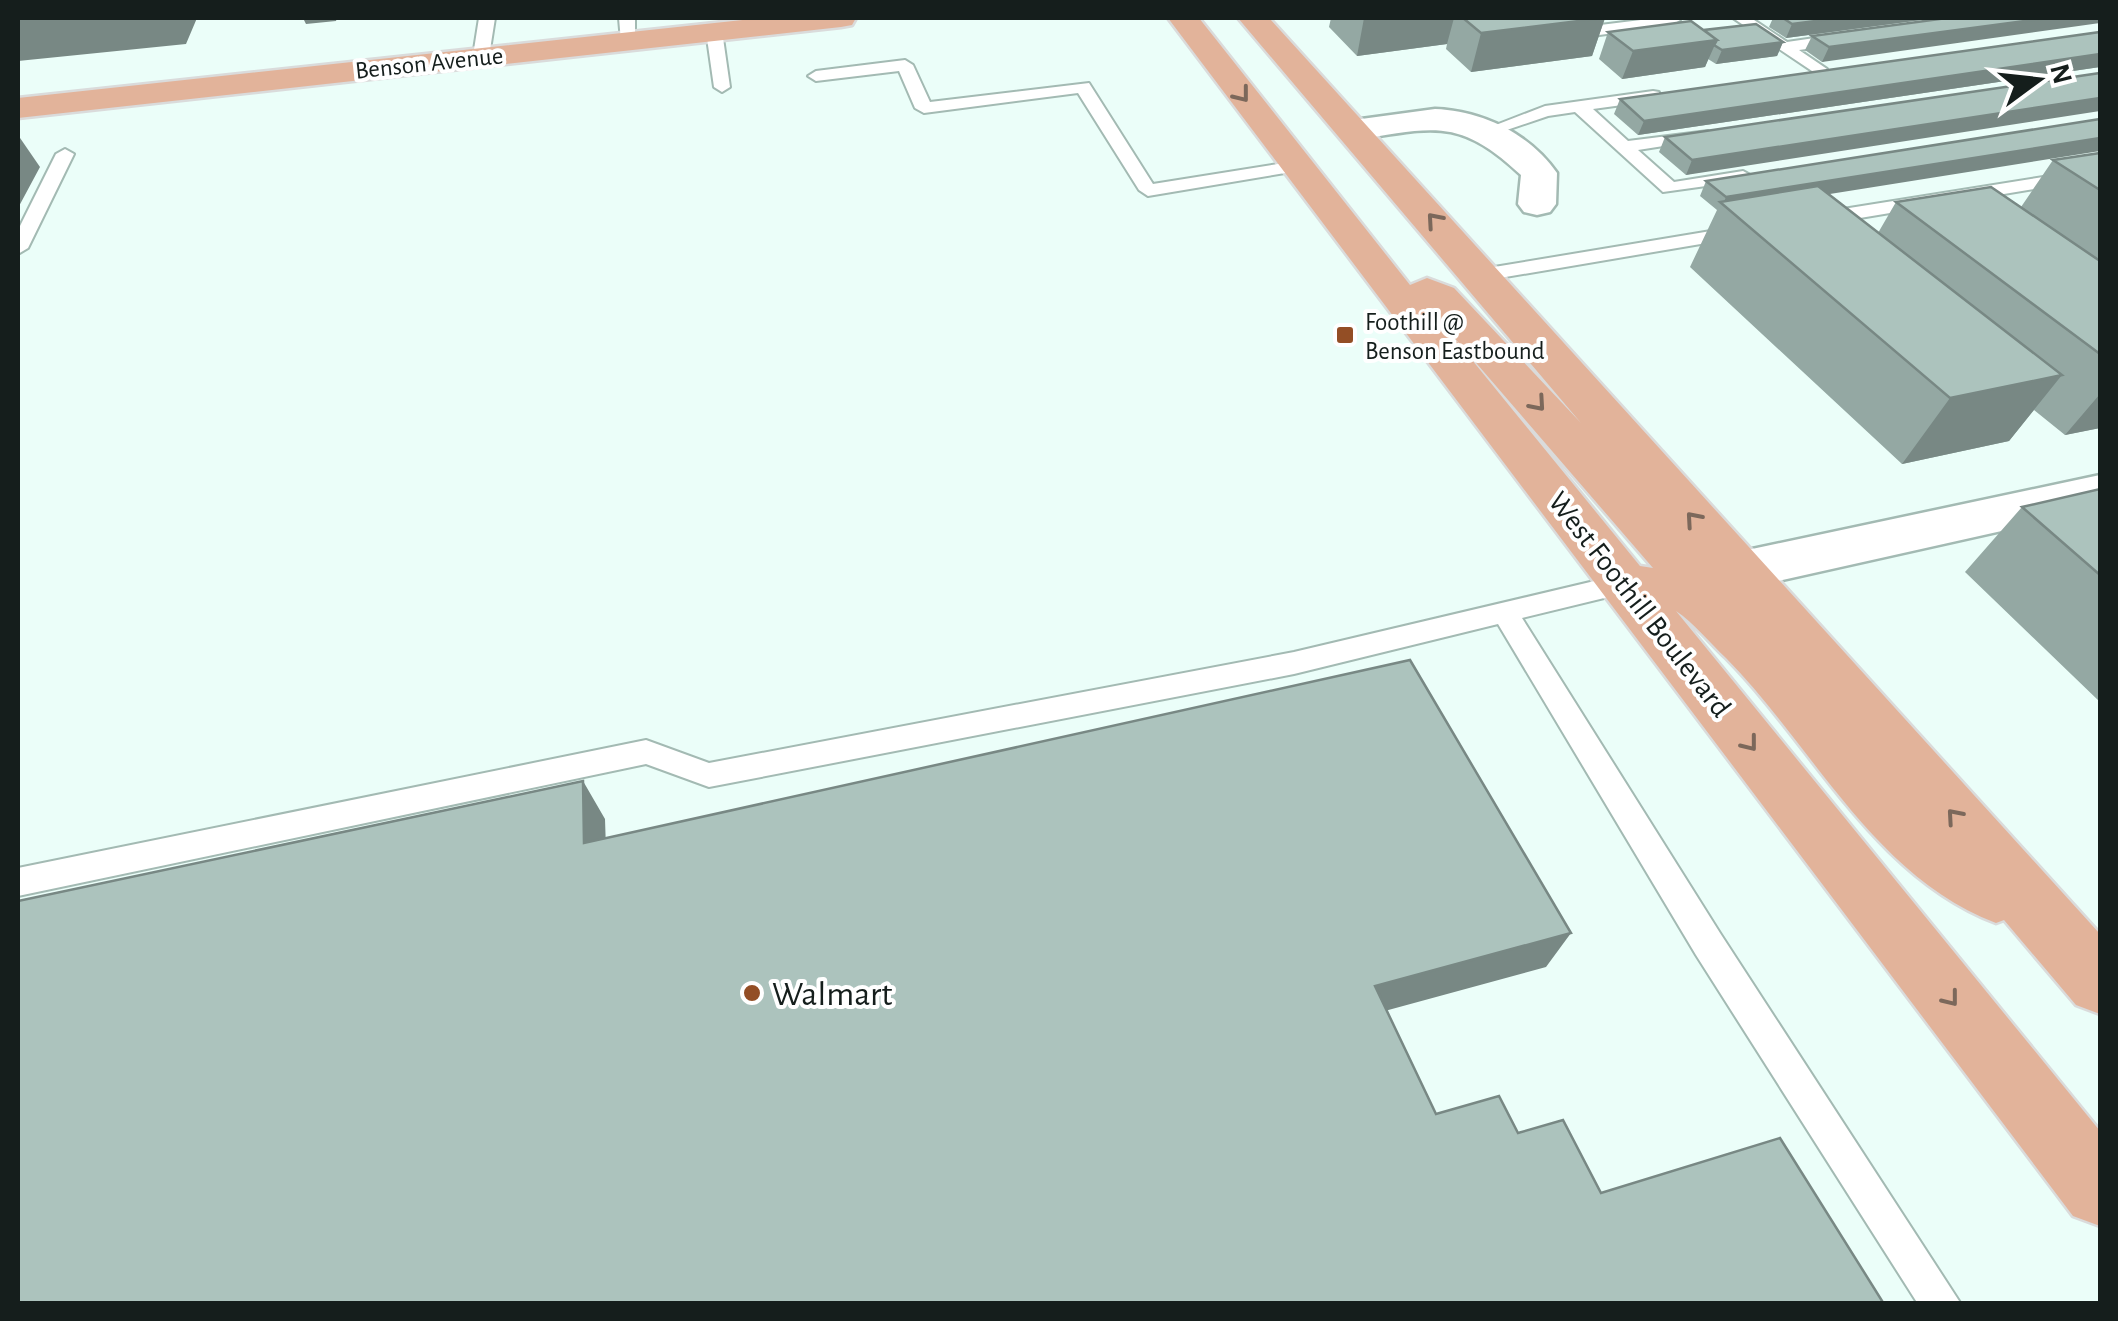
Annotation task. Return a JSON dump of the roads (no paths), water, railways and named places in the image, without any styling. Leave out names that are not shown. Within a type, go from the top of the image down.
[{"type":"main road","name":"Benson Avenue","points":[[18,108],[481,56],[628,29],[714,32],[841,18]]},
{"type":"main road","name":"West Foothill Boulevard","points":[[1183,18],[1360,250],[2100,1188]]},
{"type":"main road","points":[[1253,18],[2083,962]]},
{"type":"main road","points":[[1360,250],[1440,297],[1672,556],[1710,570],[1738,572]]},
{"type":"main road","points":[[1624,584],[1697,597],[1760,658],[1915,838],[2083,962]]},
{"type":"street","points":[[1354,130],[1437,118],[1470,122],[1492,130],[1540,173],[1537,204]]},
{"type":"street","points":[[1738,572],[2079,496],[2100,539]]},
{"type":"lane","points":[[481,56],[487,18]]},
{"type":"lane","points":[[1592,31],[1672,20],[1668,18]]},
{"type":"lane","points":[[1745,20],[1776,19]]},
{"type":"lane","points":[[1745,20],[1821,72]]},
{"type":"lane","points":[[714,32],[722,86]]},
{"type":"lane","points":[[1784,46],[1860,36]]},
{"type":"lane","points":[[816,76],[905,65],[924,108],[1083,87],[1148,190],[1297,166]]},
{"type":"lane","points":[[1802,74],[1839,69]]},
{"type":"lane","points":[[1492,130],[1545,111],[1669,94]]},
{"type":"lane","points":[[1579,106],[1670,188],[1768,172]]},
{"type":"lane","points":[[1624,147],[1719,133]]},
{"type":"lane","points":[[18,248],[66,154]]},
{"type":"lane","points":[[1800,222],[2100,172]]},
{"type":"lane","points":[[1482,275],[1762,228]]},
{"type":"lane","points":[[18,882],[646,752],[709,775],[1294,663],[1624,584]]},
{"type":"lane","points":[[1505,613],[1708,944],[1941,1304]]},
{"type":"place","name":"Foothill @ Benson Eastbound","points":[[1345,335]]},
{"type":"place","name":"Walmart","points":[[752,993]]}]
